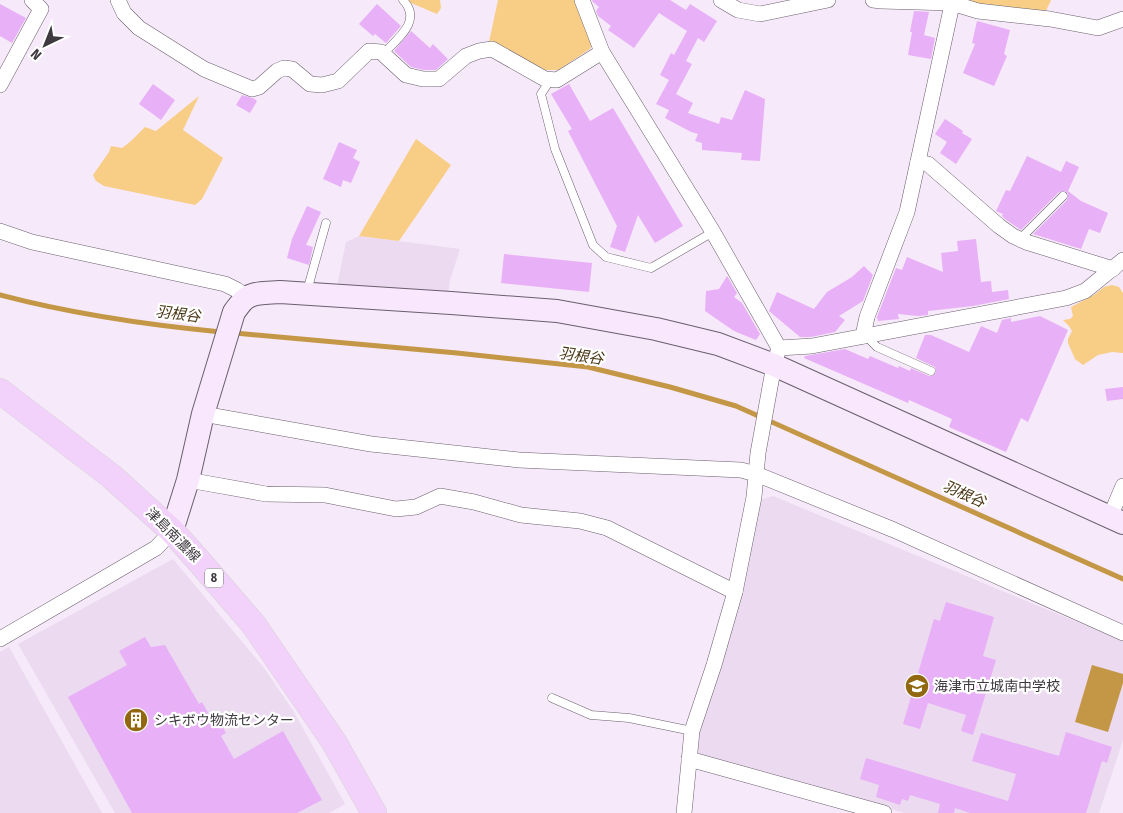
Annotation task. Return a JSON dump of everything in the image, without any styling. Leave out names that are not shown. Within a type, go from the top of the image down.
[{"type":"main road","name":"津島南濃線","points":[[0,391],[110,476],[172,531],[254,625],[334,742],[374,813]]},
{"type":"street","points":[[0,85],[6,57],[41,9],[32,0]]},
{"type":"street","points":[[118,0],[124,13],[139,28],[204,69],[252,89],[259,87],[277,71],[284,68],[292,69],[310,84],[322,85],[338,81],[368,51],[380,52],[406,74],[423,79],[439,79],[466,56],[492,49],[545,79],[557,80],[602,52]]},
{"type":"street","points":[[582,0],[602,52],[713,232],[775,364],[758,453],[754,497],[736,592],[692,731],[684,813]]},
{"type":"street","points":[[721,0],[738,10],[760,14],[828,0]]},
{"type":"street","points":[[873,0],[882,2],[952,1],[978,11],[1050,19],[1098,28],[1123,19]]},
{"type":"street","points":[[864,336],[867,317],[908,212],[952,1]]},
{"type":"street","points":[[918,162],[928,164],[1013,236],[1026,242],[1118,265]]},
{"type":"street","points":[[0,231],[32,242],[225,284],[241,304]]},
{"type":"street","points":[[775,364],[812,346],[1066,298],[1085,291],[1118,265]]},
{"type":"street","points":[[0,639],[156,548],[172,531],[188,480],[210,389],[241,304],[259,294],[280,292],[557,311],[656,329],[718,344],[775,364],[1117,520],[1123,486]]},
{"type":"street","points":[[203,414],[371,444],[518,460],[740,470],[756,474],[894,530],[1123,633]]},
{"type":"street","points":[[188,480],[266,494],[324,495],[396,509],[416,507],[440,496],[474,502],[521,516],[580,521],[606,528],[736,592]]},
{"type":"street","points":[[689,759],[884,813]]},
{"type":"lane","points":[[383,54],[408,27],[410,13],[408,5],[403,0]]},
{"type":"lane","points":[[551,79],[541,94],[555,150],[593,245],[606,257],[652,268],[713,232]]},
{"type":"lane","points":[[1020,239],[1063,196]]},
{"type":"lane","points":[[306,294],[326,223]]},
{"type":"lane","points":[[864,336],[877,347],[931,371]]},
{"type":"lane","points":[[552,698],[591,715],[629,718],[692,731]]},
{"type":"shaded area","points":[[409,0],[440,0],[441,8],[437,14],[411,3]]},
{"type":"shaded area","points":[[498,0],[576,0],[592,43],[590,49],[558,70],[545,70],[489,42]]},
{"type":"shaded area","points":[[959,0],[1051,0],[1045,13],[980,9]]},
{"type":"shaded area","points":[[199,96],[183,130],[223,158],[202,199],[195,205],[104,186],[96,181],[93,175],[111,146],[122,148],[145,127],[156,131]]},
{"type":"shaded area","points":[[416,139],[451,165],[399,241],[359,236]]},
{"type":"shaded area","points":[[359,236],[460,249],[450,280],[448,294],[337,286],[346,242]]},
{"type":"shaded area","points":[[1112,285],[1119,287],[1123,293],[1123,353],[1112,352],[1098,355],[1083,365],[1075,359],[1068,343],[1072,331],[1063,320],[1070,319],[1073,316],[1071,307],[1094,295],[1104,287]]},
{"type":"shaded area","name":"海津市立城南中学校","points":[[773,496],[1123,641],[1123,740],[1099,813],[905,813],[695,756],[699,731],[759,500]]},
{"type":"shaded area","points":[[173,559],[264,668],[294,712],[345,804],[329,813],[115,813],[18,644]]},
{"type":"shaded area","points":[[9,647],[102,813],[0,813],[0,652]]},
{"type":"shaded area","points":[[1092,665],[1123,674],[1123,683],[1108,732],[1075,722]]},
{"type":"building","points":[[592,0],[670,0],[686,10],[690,4],[717,21],[704,42],[698,38],[686,61],[692,64],[676,94],[693,103],[688,113],[719,124],[721,117],[732,120],[745,90],[765,99],[760,161],[741,160],[742,153],[702,150],[702,143],[695,141],[698,134],[665,118],[669,110],[656,104],[669,80],[660,75],[671,53],[674,55],[687,31],[659,13],[634,48],[608,30],[611,26],[598,16],[596,11],[599,7]]},
{"type":"building","points":[[0,4],[26,18],[12,43],[0,36]]},
{"type":"building","points":[[377,4],[401,26],[386,43],[375,34],[373,36],[359,24]]},
{"type":"building","points":[[914,11],[929,12],[924,35],[935,38],[931,59],[908,55]]},
{"type":"building","points":[[977,21],[1010,30],[1004,54],[1007,56],[994,86],[963,73],[975,44],[972,43]]},
{"type":"building","points":[[411,31],[430,48],[433,44],[448,59],[436,70],[411,67],[394,51]]},
{"type":"building","points":[[153,84],[175,100],[161,120],[139,104]]},
{"type":"building","points":[[569,84],[590,121],[613,108],[683,226],[655,243],[638,215],[625,252],[610,247],[617,226],[568,131],[572,129],[551,94]]},
{"type":"building","points":[[242,95],[257,101],[250,113],[236,105]]},
{"type":"building","points":[[945,119],[972,139],[956,164],[940,153],[947,142],[935,134]]},
{"type":"building","points":[[339,142],[357,150],[353,158],[360,162],[351,183],[343,180],[341,187],[323,179]]},
{"type":"building","points":[[1027,156],[1061,172],[1066,161],[1079,167],[1068,191],[1081,201],[1108,213],[1100,233],[1089,229],[1081,249],[1033,234],[1067,200],[1068,194],[1065,191],[1059,192],[1021,230],[1005,219],[1002,216],[1003,214],[996,211],[1006,190],[1010,191]]},
{"type":"building","points":[[307,206],[321,212],[306,245],[313,247],[309,265],[287,258],[292,239]]},
{"type":"building","points":[[976,239],[981,282],[991,281],[992,292],[1008,290],[1009,299],[973,306],[928,311],[928,315],[898,314],[899,319],[878,321],[877,317],[896,268],[902,270],[907,257],[943,272],[941,253],[958,251],[957,241]]},
{"type":"building","points":[[504,254],[592,263],[589,292],[501,283]]},
{"type":"building","points":[[864,266],[873,275],[863,301],[839,316],[845,320],[835,332],[811,337],[800,337],[769,311],[777,292],[814,309],[827,292],[852,277]]},
{"type":"building","points":[[727,276],[737,293],[734,297],[742,303],[760,334],[756,340],[734,331],[705,311],[706,291],[719,289]]},
{"type":"building","points":[[1040,316],[1068,330],[1028,422],[1021,418],[1006,452],[949,427],[952,419],[909,400],[908,403],[804,358],[805,356],[845,349],[868,359],[870,356],[898,368],[899,366],[910,371],[911,368],[932,376],[936,373],[935,367],[916,358],[925,335],[931,335],[969,352],[981,326],[997,333],[1002,320],[1011,318],[1011,322]]},
{"type":"building","points":[[1123,387],[1123,399],[1107,401],[1105,389]]},
{"type":"building","points":[[946,602],[994,617],[983,656],[996,660],[973,735],[961,731],[966,715],[928,703],[920,729],[903,724],[934,619],[940,621]]},
{"type":"building","name":"シキボウ物流センター","points":[[145,637],[151,647],[165,645],[199,704],[202,702],[211,718],[216,716],[226,733],[221,736],[234,759],[283,731],[322,800],[297,813],[132,813],[68,697],[127,665],[119,651]]},
{"type":"building","points":[[1066,732],[1112,747],[1107,763],[1102,761],[1086,813],[970,813],[955,808],[954,813],[938,813],[940,804],[910,795],[908,801],[902,799],[900,805],[876,797],[879,785],[860,779],[866,758],[1008,801],[1016,774],[972,761],[981,733],[1059,756]]},
{"type":"waterway","name":"羽根谷","points":[[0,295],[54,308],[110,318],[221,332]]},
{"type":"waterway","name":"羽根谷","points":[[235,333],[588,367],[670,387],[736,406],[1123,579]]},
{"type":"place","name":"海津市立城南中学校","points":[[917,686]]},
{"type":"place","name":"シキボウ物流センター","points":[[136,720]]}]
